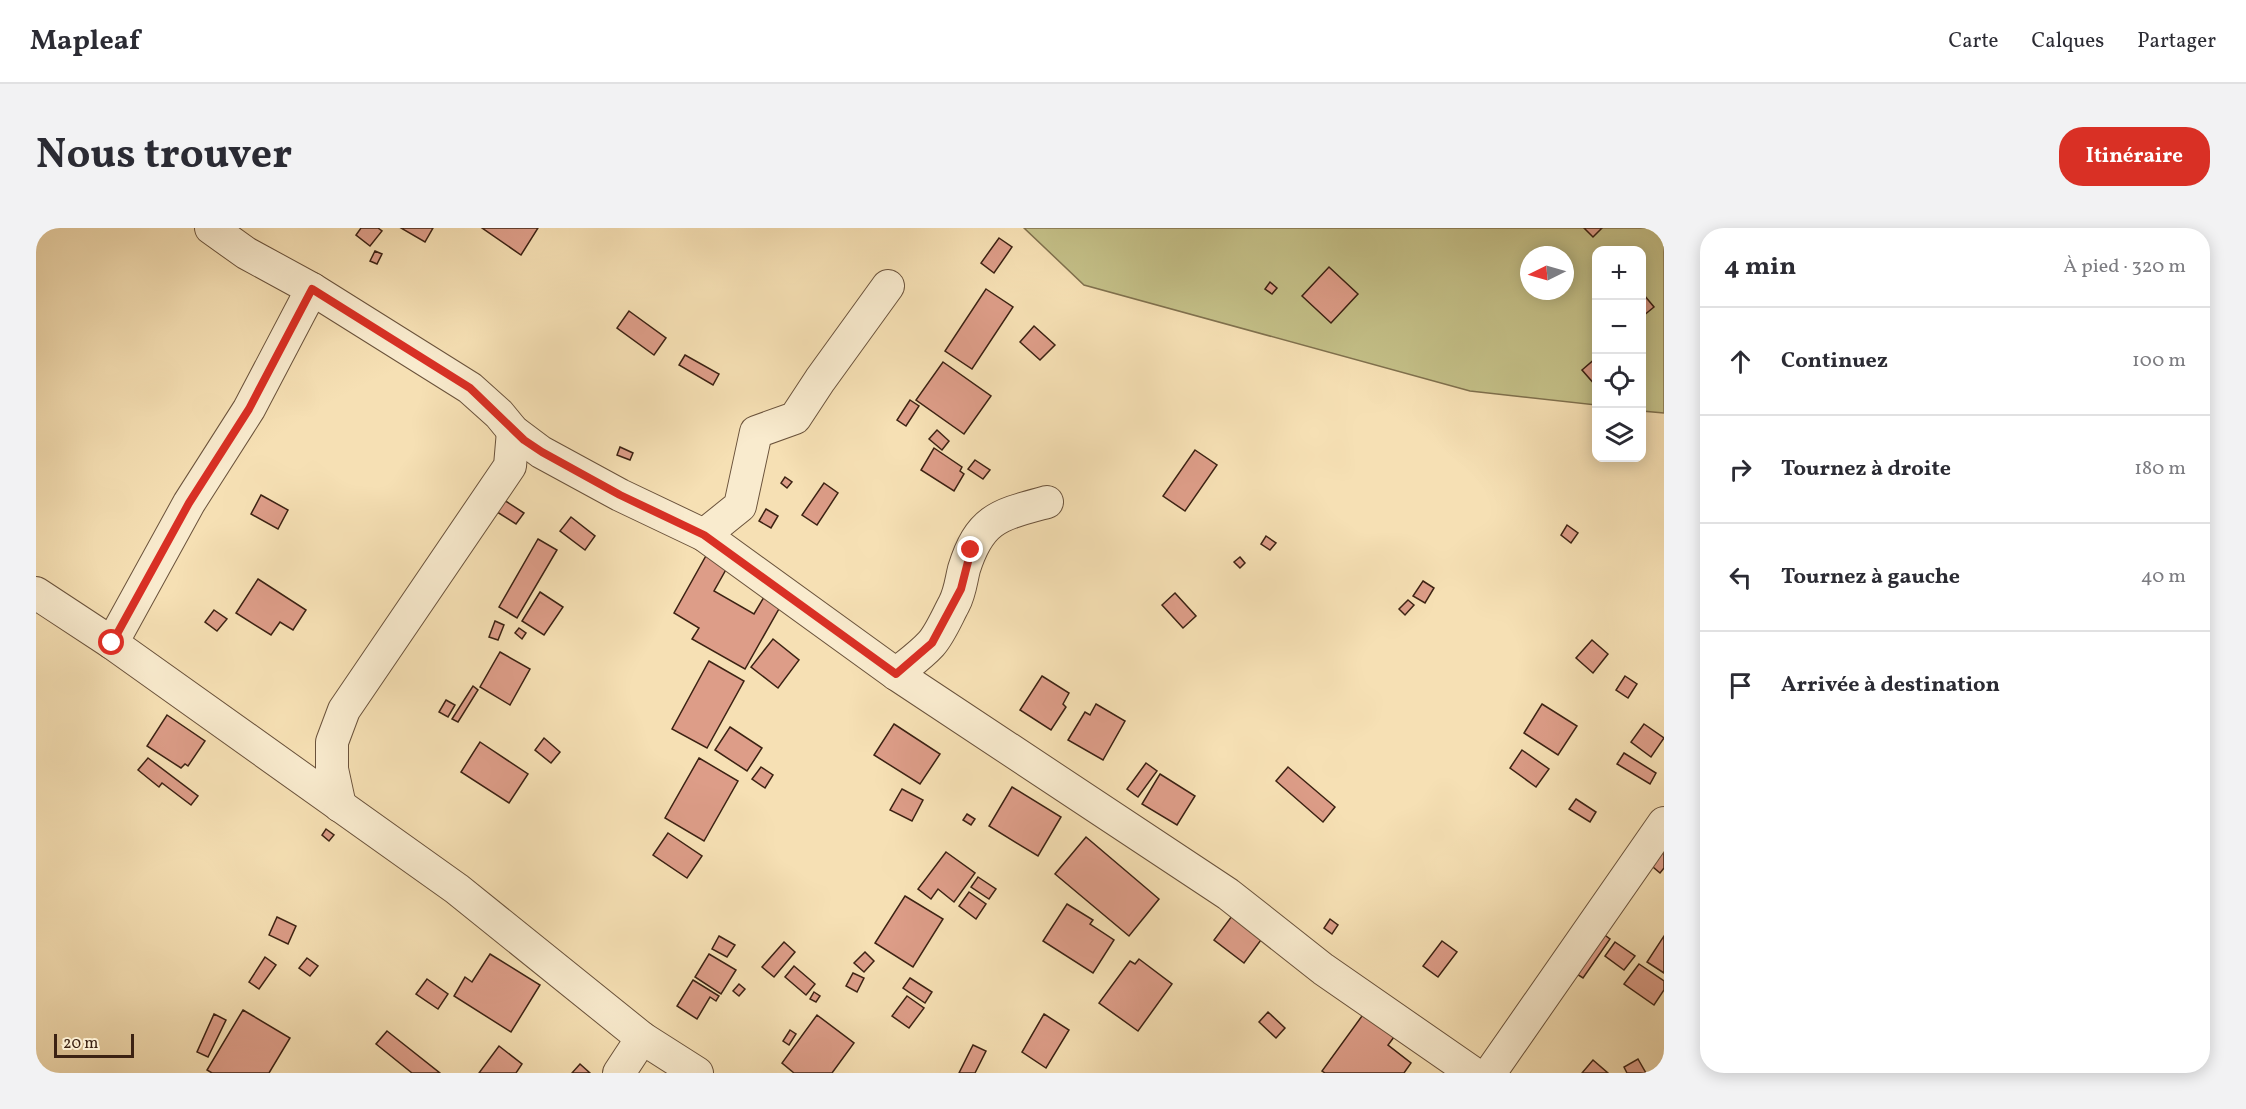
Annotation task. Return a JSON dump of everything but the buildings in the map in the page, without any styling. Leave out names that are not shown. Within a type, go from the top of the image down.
[{"type":"street","points":[[211,228],[246,253],[312,289],[470,388],[524,440],[571,470],[704,535],[896,674],[1228,894],[1323,969],[1473,1073]]},
{"type":"street","points":[[704,535],[740,506],[756,432],[795,418],[888,286]]},
{"type":"street","points":[[112,643],[189,503],[249,409],[312,289]]},
{"type":"street","points":[[340,806],[332,769],[332,742],[344,710],[510,466],[513,431]]},
{"type":"street","points":[[896,674],[932,643],[961,589],[971,550],[981,532],[995,519],[1009,512],[1047,502]]},
{"type":"street","points":[[42,604],[112,643],[457,889],[642,1038],[697,1073]]},
{"type":"street","points":[[1490,1073],[1664,823]]},
{"type":"street","points":[[619,1073],[642,1038]]},
{"type":"shaded area","points":[[1024,228],[1664,228],[1664,413],[1646,411],[1646,246],[1592,246],[1592,405],[1470,391],[1084,285]]},
{"type":"route","points":[[112,643],[189,503],[249,409],[312,289],[470,388],[499,414],[513,431],[542,452],[571,470],[704,535],[896,674],[932,643],[961,589],[963,573],[971,550]]}]
